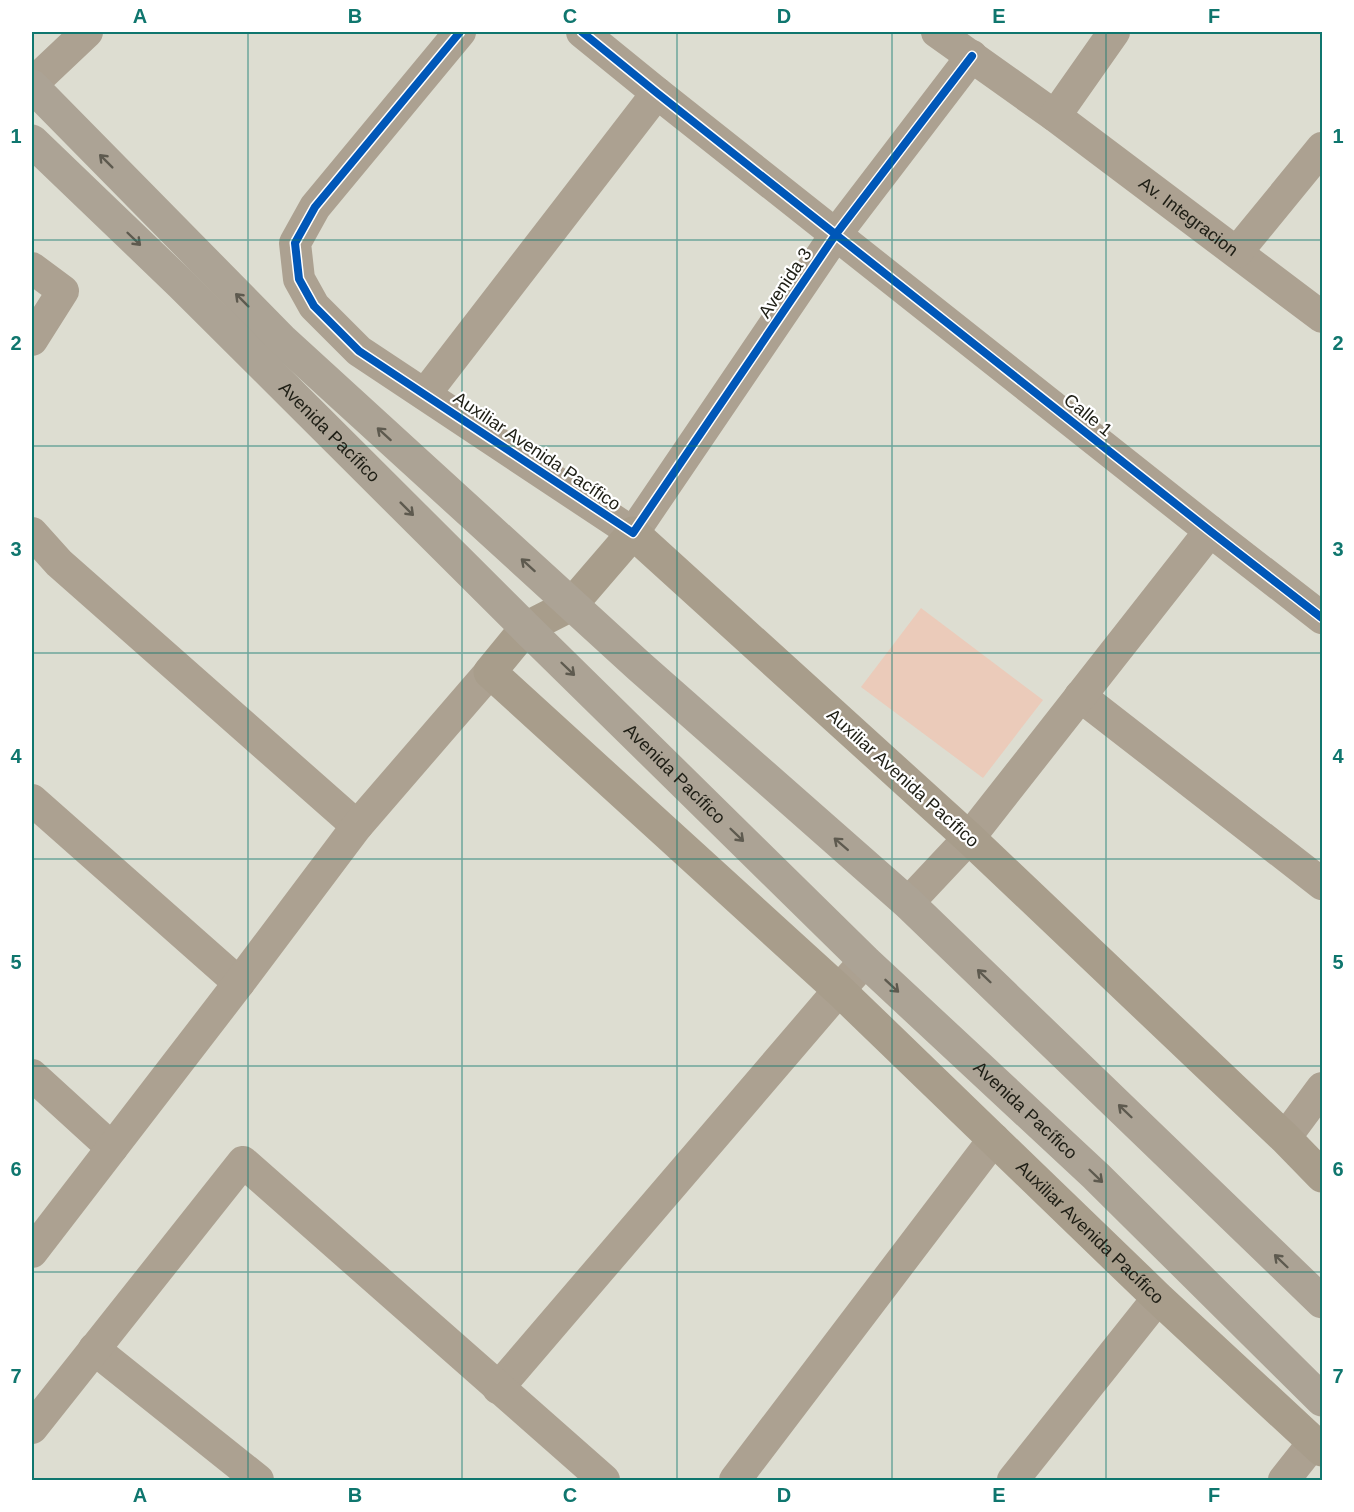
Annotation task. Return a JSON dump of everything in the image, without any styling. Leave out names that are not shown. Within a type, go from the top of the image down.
[{"type":"main road","name":"Avenida Pacífico","points":[[32,85],[283,341],[639,666],[908,903],[1323,1302]]},
{"type":"main road","name":"Avenida Pacífico","points":[[32,141],[181,284],[865,961],[1096,1176],[1323,1400]]},
{"type":"main road","name":"Avenida 3","points":[[572,605],[633,533]]},
{"type":"main road","name":"Auxiliar Avenida Pacífico","points":[[633,533],[969,838],[1323,1176]]},
{"type":"main road","points":[[490,672],[526,628],[572,605]]},
{"type":"main road","points":[[604,705],[600,692],[606,677],[617,667],[639,666]]},
{"type":"main road","name":"Auxiliar Avenida Pacífico","points":[[490,672],[839,990],[1158,1298],[1318,1446]]},
{"type":"street","points":[[32,85],[87,32]]},
{"type":"street","name":"Auxiliar Avenida Pacífico","points":[[460,32],[315,207],[295,243],[299,279],[314,306],[359,351],[633,533]]},
{"type":"street","name":"Calle 1","points":[[582,32],[1210,531],[1323,618]]},
{"type":"street","name":"Av. Integracion","points":[[937,32],[1055,116],[1323,317]]},
{"type":"street","points":[[1055,116],[1114,32]]},
{"type":"street","name":"Avenida 3","points":[[633,533],[836,234],[972,56]]},
{"type":"street","points":[[425,394],[657,93]]},
{"type":"street","points":[[1237,252],[1323,148]]},
{"type":"street","points":[[32,268],[63,291],[32,340]]},
{"type":"street","points":[[908,903],[969,838],[1210,531]]},
{"type":"street","points":[[32,532],[59,564],[357,826]]},
{"type":"street","points":[[32,1252],[357,826],[490,672]]},
{"type":"street","points":[[1080,696],[1323,884]]},
{"type":"street","points":[[32,800],[239,983]]},
{"type":"street","points":[[498,1388],[865,961]]},
{"type":"street","points":[[32,1075],[112,1148]]},
{"type":"street","points":[[1285,1138],[1323,1088]]},
{"type":"street","points":[[735,1480],[994,1139]]},
{"type":"street","points":[[32,1428],[243,1162],[604,1480]]},
{"type":"street","points":[[1013,1480],[1158,1298]]},
{"type":"street","points":[[94,1349],[258,1480]]},
{"type":"street","points":[[1284,1480],[1318,1446]]},
{"type":"shaded area","points":[[921,608],[1043,700],[983,778],[861,687]]},
{"type":"cycle path","points":[[460,32],[315,207],[295,243],[299,279],[314,306],[359,351],[633,533],[836,234],[972,56]]},
{"type":"cycle path","points":[[582,32],[1322,618]]}]
